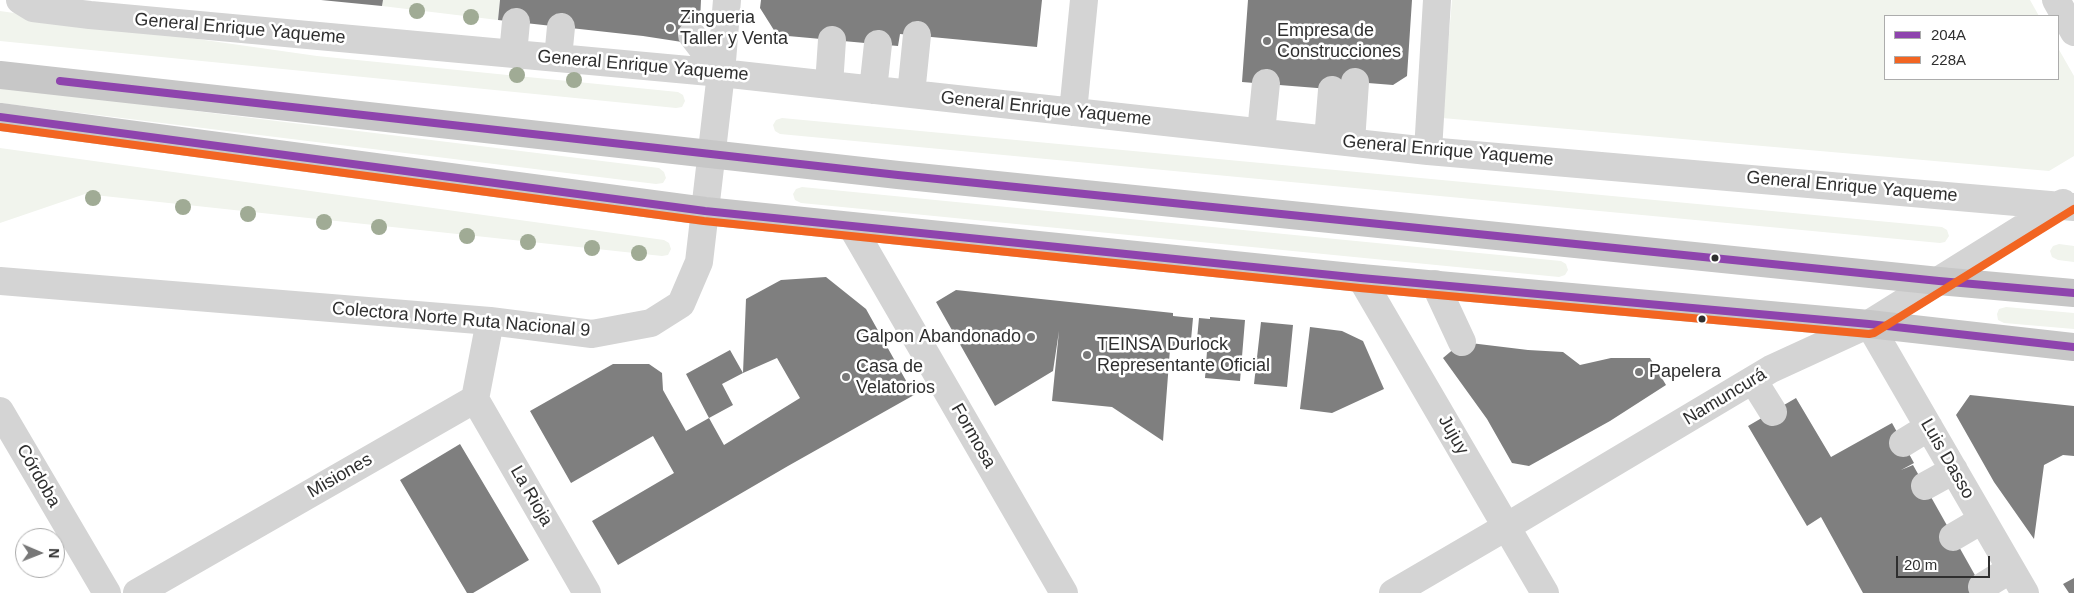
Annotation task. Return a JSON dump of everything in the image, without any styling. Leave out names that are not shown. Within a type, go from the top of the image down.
[{"type":"main road","points":[[0,75],[938,179],[1939,281],[2074,293]]},
{"type":"main road","points":[[0,117],[705,211],[1361,278],[1869,324],[2074,346]]},
{"type":"street","name":"General Enrique Yaqueme","points":[[20,0],[33,8],[91,7],[513,54],[721,73],[1428,150],[2069,203]]},
{"type":"street","name":"Colectora Norte Ruta Nacional 9","points":[[0,281],[490,322],[592,334],[651,322],[681,304],[699,262],[721,73],[727,0]]},
{"type":"street","points":[[1073,112],[1084,0]]},
{"type":"street","points":[[1428,150],[1437,0]]},
{"type":"street","points":[[2056,0],[2074,32]]},
{"type":"street","points":[[513,54],[516,22]]},
{"type":"street","points":[[558,58],[561,27]]},
{"type":"street","points":[[692,35],[721,73]]},
{"type":"street","points":[[911,94],[917,35]]},
{"type":"street","points":[[828,85],[832,40]]},
{"type":"street","points":[[873,90],[878,44]]},
{"type":"street","points":[[1261,132],[1266,83]]},
{"type":"street","points":[[1339,141],[1343,86]]},
{"type":"street","name":"Namuncurá","points":[[1393,593],[1771,369],[1869,324],[2069,203]]},
{"type":"street","name":"Formosa","points":[[852,227],[1064,593]]},
{"type":"street","name":"Jujuy","points":[[1361,278],[1544,593]]},
{"type":"street","points":[[1435,284],[1462,342]]},
{"type":"street","points":[[475,398],[490,322]]},
{"type":"street","name":"Luis Dasso","points":[[1869,324],[2025,593]]},
{"type":"street","points":[[1753,380],[1772,412]]},
{"type":"street","name":"Misiones","points":[[137,593],[475,398]]},
{"type":"street","name":"La Rioja","points":[[475,398],[587,593]]},
{"type":"street","name":"Córdoba","points":[[0,411],[107,593]]},
{"type":"street","points":[[1903,443],[1929,427]]},
{"type":"street","points":[[1925,486],[1954,470]]},
{"type":"street","points":[[1953,537],[1982,520]]},
{"type":"street","points":[[1982,587],[2011,569]]},
{"type":"shaded area","points":[[383,0],[500,0],[498,20],[382,6]]},
{"type":"shaded area","points":[[1452,0],[2030,0],[2038,15],[1884,15],[1884,80],[2059,80],[2059,50],[2074,76],[2074,156],[2049,171],[1442,118]]},
{"type":"shaded area","points":[[0,11],[317,56],[678,92],[683,95],[685,101],[682,107],[676,108],[0,41]]},
{"type":"shaded area","points":[[0,87],[659,168],[664,172],[666,178],[663,183],[656,184],[0,103]]},
{"type":"shaded area","points":[[782,118],[1942,227],[1947,230],[1949,236],[1945,242],[1940,243],[780,134],[775,131],[773,125],[776,120]]},
{"type":"shaded area","points":[[0,148],[664,240],[669,243],[671,249],[668,255],[662,256],[85,194],[0,223]]},
{"type":"shaded area","points":[[802,187],[1561,261],[1566,264],[1568,270],[1565,275],[1559,277],[801,203],[795,200],[793,194],[796,189]]},
{"type":"shaded area","points":[[2059,244],[2074,246],[2074,262],[2058,260],[2052,257],[2050,251],[2053,246]]},
{"type":"shaded area","points":[[2006,307],[2074,313],[2074,329],[2004,323],[1998,320],[1997,314],[1999,309]]},
{"type":"building","points":[[321,0],[383,0],[382,6]]},
{"type":"building","points":[[500,0],[701,0],[700,21],[692,35],[682,42],[498,20]]},
{"type":"building","points":[[761,0],[1042,0],[1037,47],[900,34],[898,46],[777,35],[760,8]]},
{"type":"building","points":[[1248,0],[1412,0],[1407,76],[1393,85],[1343,81],[1342,90],[1242,82]]},
{"type":"building","points":[[826,277],[866,309],[914,395],[618,565],[592,521],[674,473],[653,436],[571,483],[530,411],[613,364],[649,364],[662,373],[663,390],[686,431],[709,418],[724,445],[800,398],[777,358],[743,373],[746,299],[781,280]]},
{"type":"building","points":[[956,290],[1173,313],[1173,316],[1193,318],[1190,351],[1170,349],[1163,441],[1112,407],[1052,401],[1059,331],[1053,371],[995,406],[936,302]]},
{"type":"building","points":[[1210,317],[1245,320],[1240,381],[1205,378],[1207,351],[1196,350],[1199,318],[1210,319]]},
{"type":"building","points":[[1261,322],[1293,325],[1287,387],[1254,384]]},
{"type":"building","points":[[1310,327],[1342,331],[1363,341],[1384,389],[1332,413],[1300,409]]},
{"type":"building","points":[[1462,342],[1563,352],[1580,365],[1611,358],[1650,358],[1666,385],[1610,421],[1529,466],[1512,463],[1487,419],[1443,358]]},
{"type":"building","points":[[730,350],[743,373],[722,384],[733,405],[709,418],[686,374]]},
{"type":"building","points":[[1970,395],[2074,406],[2074,456],[2063,455],[2044,465],[2034,539],[1994,482],[1956,415]]},
{"type":"building","points":[[1796,398],[1831,457],[1892,423],[1914,463],[1901,470],[1913,465],[1985,593],[1863,593],[1821,517],[1807,526],[1748,426]]},
{"type":"building","points":[[460,444],[529,560],[473,593],[467,593],[400,480]]},
{"type":"building","points":[[2074,578],[2074,593],[2069,593],[2063,584]]},
{"type":"transit line","name":"204A","points":[[60,81],[898,175],[1939,281],[2074,293]]},
{"type":"transit line","name":"204A","points":[[0,117],[705,211],[1361,278],[1869,324],[2074,347]]},
{"type":"transit line","name":"228A","points":[[0,127],[704,221],[1360,288],[1869,334],[1874,333],[2074,209]]},
{"type":"place","name":"Zingueria Taller y Venta","points":[[670,28]]},
{"type":"place","name":"Empresa de Construcciones","points":[[1267,41]]},
{"type":"place","name":"Galpon Abandonado","points":[[1031,337]]},
{"type":"place","name":"TEINSA Durlock Representante Oficial","points":[[1087,355]]},
{"type":"place","name":"Papelera","points":[[1639,372]]},
{"type":"place","name":"Casa de Velatorios","points":[[846,377]]}]
